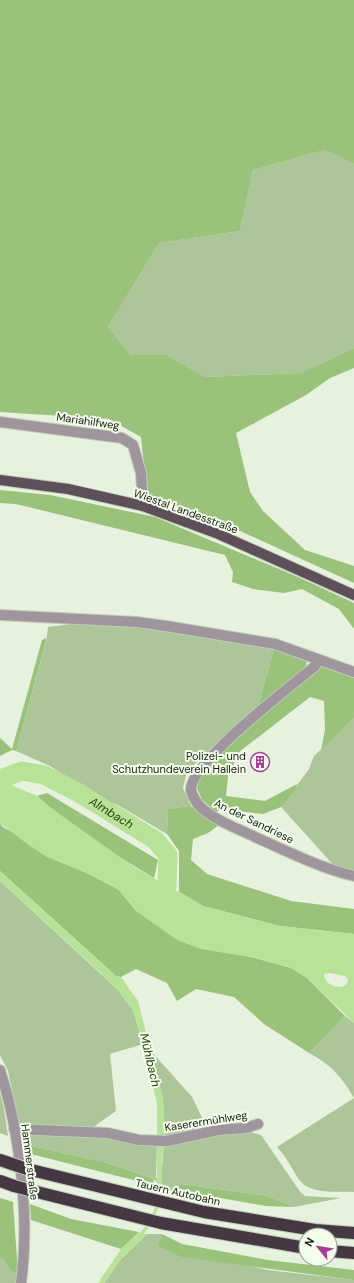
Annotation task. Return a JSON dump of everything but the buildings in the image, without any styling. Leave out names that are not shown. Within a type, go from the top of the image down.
[{"type":"highway","name":"Tauern Autobahn","points":[[6,1162],[166,1203],[252,1220],[354,1233]]},
{"type":"highway","points":[[0,1181],[29,1190],[161,1223],[298,1247]]},
{"type":"highway","points":[[338,1252],[354,1253]]},
{"type":"main road","name":"Wiestal Landesstraße","points":[[0,480],[68,488],[143,506],[216,533],[354,594]]},
{"type":"street","name":"Mariahilfweg","points":[[0,422],[122,438],[133,445],[141,473],[143,506]]},
{"type":"street","points":[[0,615],[136,622],[166,626],[276,644],[354,672]]},
{"type":"street","name":"An der Sandriese","points":[[319,660],[209,758],[195,774],[191,790],[196,801],[203,810],[235,827],[306,860],[339,873],[354,876]]},
{"type":"street","name":"Hammerstraße","points":[[0,1070],[8,1095],[14,1129],[25,1220],[24,1264],[21,1283]]},
{"type":"street","name":"Kaserermühlweg","points":[[14,1129],[108,1133],[139,1140],[167,1141],[218,1130],[246,1128],[258,1124]]},
{"type":"shaded area","points":[[0,0],[354,0],[354,164],[325,150],[253,170],[240,231],[159,243],[108,327],[131,355],[167,355],[205,377],[300,373],[354,348],[354,368],[330,378],[306,395],[236,433],[250,492],[263,511],[305,550],[354,566],[354,583],[216,520],[147,495],[141,437],[109,419],[0,412]]},
{"type":"shaded area","points":[[325,150],[354,164],[354,348],[300,373],[205,377],[167,355],[131,355],[108,327],[159,243],[240,231],[253,170]]},
{"type":"shaded area","points":[[0,490],[50,495],[155,517],[298,577],[354,603],[354,629],[339,609],[302,589],[284,593],[253,589],[232,582],[233,572],[225,555],[16,504],[0,503]]},
{"type":"shaded area","points":[[71,624],[151,627],[274,649],[257,710],[187,771],[183,788],[191,806],[168,809],[167,834],[116,804],[104,802],[50,766],[16,751],[46,643],[48,627]]},
{"type":"shaded area","points":[[46,638],[16,751],[12,750],[0,756],[0,738],[12,749],[42,640]]},
{"type":"shaded area","points":[[274,649],[307,660],[306,668],[257,710]]},
{"type":"shaded area","points":[[323,665],[354,676],[354,718],[321,750],[325,730],[324,701],[310,697],[239,752],[228,776],[226,796],[265,801],[297,784],[295,790],[281,807],[263,814],[222,809],[216,812],[202,800],[197,788],[200,776],[209,765],[263,715]]},
{"type":"shaded area","points":[[354,718],[354,873],[337,869],[281,807],[309,769],[314,756]]},
{"type":"shaded area","points":[[47,793],[158,860],[154,878],[93,840],[64,819],[37,796]]},
{"type":"shaded area","points":[[191,806],[219,825],[208,833],[193,839],[191,860],[207,874],[291,901],[354,909],[354,934],[280,926],[203,906],[179,892],[179,851],[167,834],[168,809]]},
{"type":"shaded area","points":[[0,823],[3,827],[119,890],[136,911],[255,958],[291,968],[307,978],[345,1016],[309,1053],[264,1024],[234,997],[196,989],[177,1001],[167,983],[136,969],[121,977],[116,976],[0,871]]},
{"type":"shaded area","points":[[0,881],[116,988],[133,1010],[143,1044],[110,1054],[116,1111],[89,1130],[19,1124],[8,1071],[0,1055]]},
{"type":"shaded area","points":[[345,1016],[354,1023],[354,1098],[345,1084],[329,1066],[309,1053]]},
{"type":"shaded area","points":[[151,1051],[192,1097],[207,1128],[165,1138],[163,1099]]},
{"type":"shaded area","points":[[0,1093],[4,1109],[8,1136],[0,1133]]},
{"type":"shaded area","points":[[354,1098],[354,1192],[318,1190],[305,1185],[300,1181],[284,1155],[277,1147]]},
{"type":"shaded area","points":[[250,1132],[261,1135],[301,1193],[305,1196],[341,1198],[294,1207],[268,1196],[182,1184],[180,1191],[162,1190],[164,1143],[196,1136]]},
{"type":"shaded area","points":[[26,1133],[116,1137],[157,1144],[156,1176],[158,1183],[154,1179],[107,1163],[23,1144],[23,1152],[21,1138]]},
{"type":"shaded area","points":[[23,1144],[107,1163],[154,1179],[153,1185],[23,1152]]},
{"type":"shaded area","points":[[181,1184],[268,1196],[294,1207],[266,1206],[180,1191]]},
{"type":"shaded area","points":[[0,1198],[13,1202],[18,1273],[11,1271],[2,1258],[0,1259]]},
{"type":"shaded area","points":[[30,1204],[71,1219],[139,1232],[121,1249],[31,1220]]},
{"type":"shaded area","points":[[147,1234],[162,1234],[157,1246],[268,1270],[354,1280],[354,1283],[104,1283],[121,1259]]},
{"type":"shaded area","points":[[162,1234],[182,1244],[268,1260],[298,1263],[298,1267],[328,1267],[354,1270],[354,1280],[182,1257],[157,1246]]},
{"type":"shaded area","points":[[2,1258],[11,1271],[18,1273],[16,1283],[0,1283],[0,1259]]},
{"type":"water","points":[[0,776],[11,785],[37,796],[51,808],[134,867],[203,906],[280,926],[354,934],[354,1023],[307,978],[291,968],[255,958],[201,949],[177,940],[136,911],[119,890],[86,873],[47,857],[0,823]],"holes":[[[330,973],[345,976],[348,979],[347,984],[339,987],[328,983],[324,974]]]},
{"type":"water","points":[[0,871],[116,976],[121,977],[138,1001],[163,1099],[165,1138],[162,1159],[162,1190],[157,1189],[157,1103],[133,1010],[116,988],[0,881]]},
{"type":"water","points":[[139,1232],[147,1234],[121,1259],[104,1283],[98,1283],[121,1249]]},
{"type":"waterway","name":"Almbach","points":[[0,779],[22,771],[44,775],[79,793],[155,840],[168,855],[167,886],[162,905]]},
{"type":"waterway","name":"Mühlbach","points":[[158,1198],[159,1186]]},
{"type":"waterway","name":"Mühlbach","points":[[153,1217],[158,1204]]},
{"type":"waterway","name":"Mühlbach","points":[[141,1235],[149,1224]]},
{"type":"place","name":"Polizei- und Schutzhundeverein Hallein","points":[[260,762]]}]
